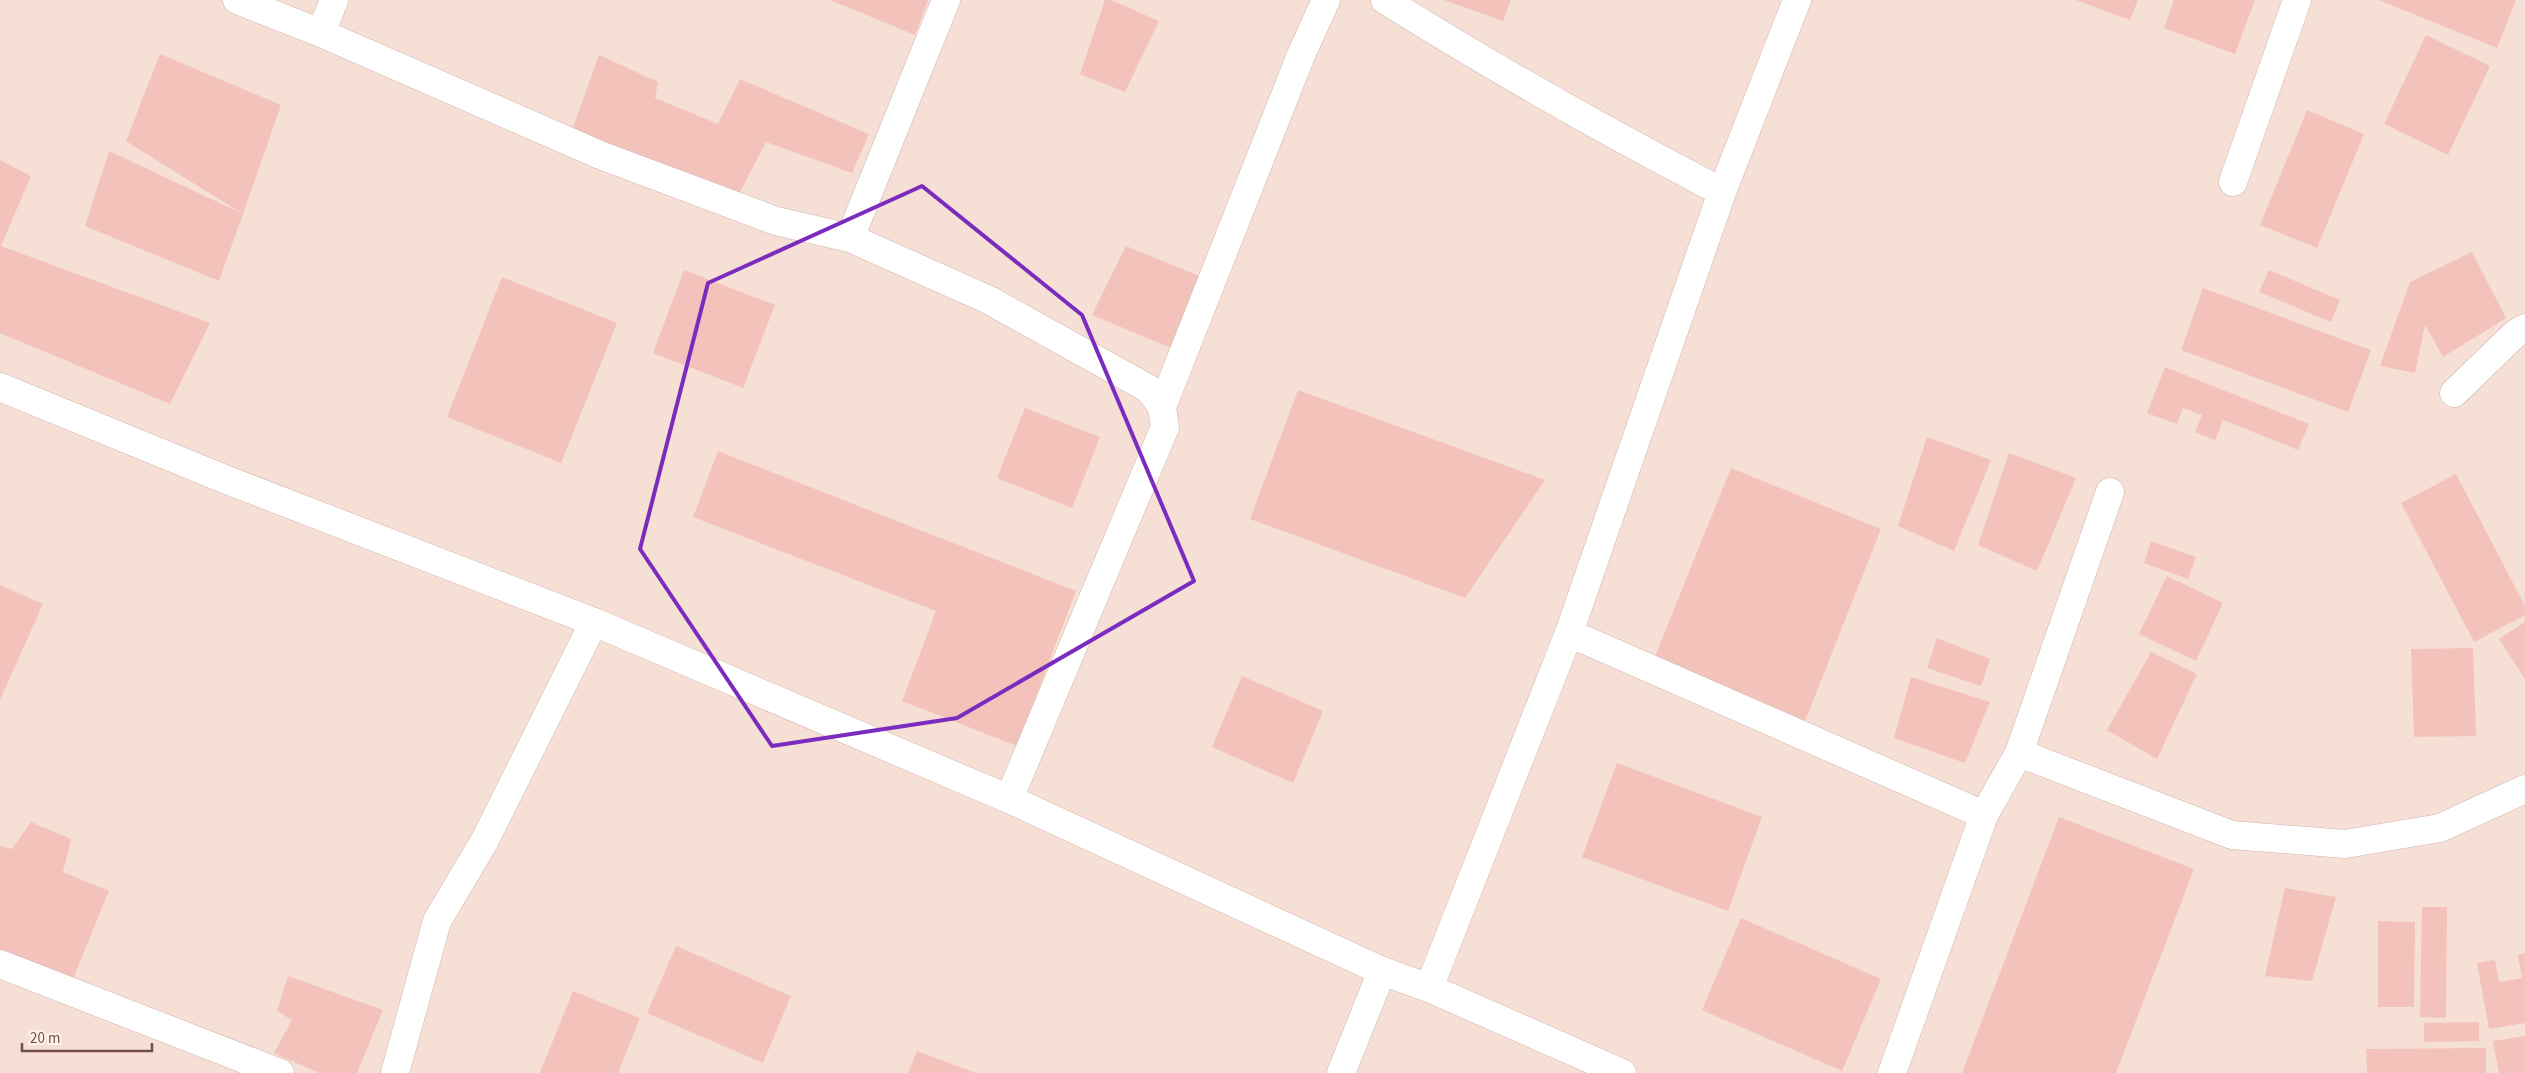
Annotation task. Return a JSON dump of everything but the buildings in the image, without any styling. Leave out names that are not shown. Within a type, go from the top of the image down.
[{"type":"street","points":[[237,0],[321,33],[600,155],[776,221],[850,238],[989,300],[1149,390],[1162,407],[1165,427],[1009,799]]},
{"type":"street","points":[[321,33],[334,0]]},
{"type":"street","points":[[850,238],[946,0]]},
{"type":"street","points":[[1162,407],[1301,55],[1326,0]]},
{"type":"street","points":[[1385,0],[1466,51],[1596,125],[1722,192]]},
{"type":"street","points":[[1429,988],[1569,633],[1722,192],[1797,0]]},
{"type":"street","points":[[2233,182],[2297,0]]},
{"type":"street","points":[[2454,393],[2515,334],[2525,328]]},
{"type":"street","points":[[0,387],[222,478],[594,622],[1009,799],[1382,971],[1429,988],[1622,1073]]},
{"type":"street","points":[[1892,1073],[1984,815],[2019,753],[2110,492]]},
{"type":"street","points":[[395,1073],[437,921],[485,840],[594,622]]},
{"type":"street","points":[[1569,633],[1984,815]]},
{"type":"street","points":[[2019,753],[2232,835],[2346,844],[2440,828],[2525,789]]},
{"type":"street","points":[[0,964],[280,1073]]},
{"type":"street","points":[[1341,1073],[1382,971]]},
{"type":"highlighted area","points":[[922,186],[1082,315],[1194,581],[957,718],[772,746],[640,549],[708,283]]},
{"type":"shaded area","points":[[0,0],[2525,0],[2525,1073],[0,1073]]}]
